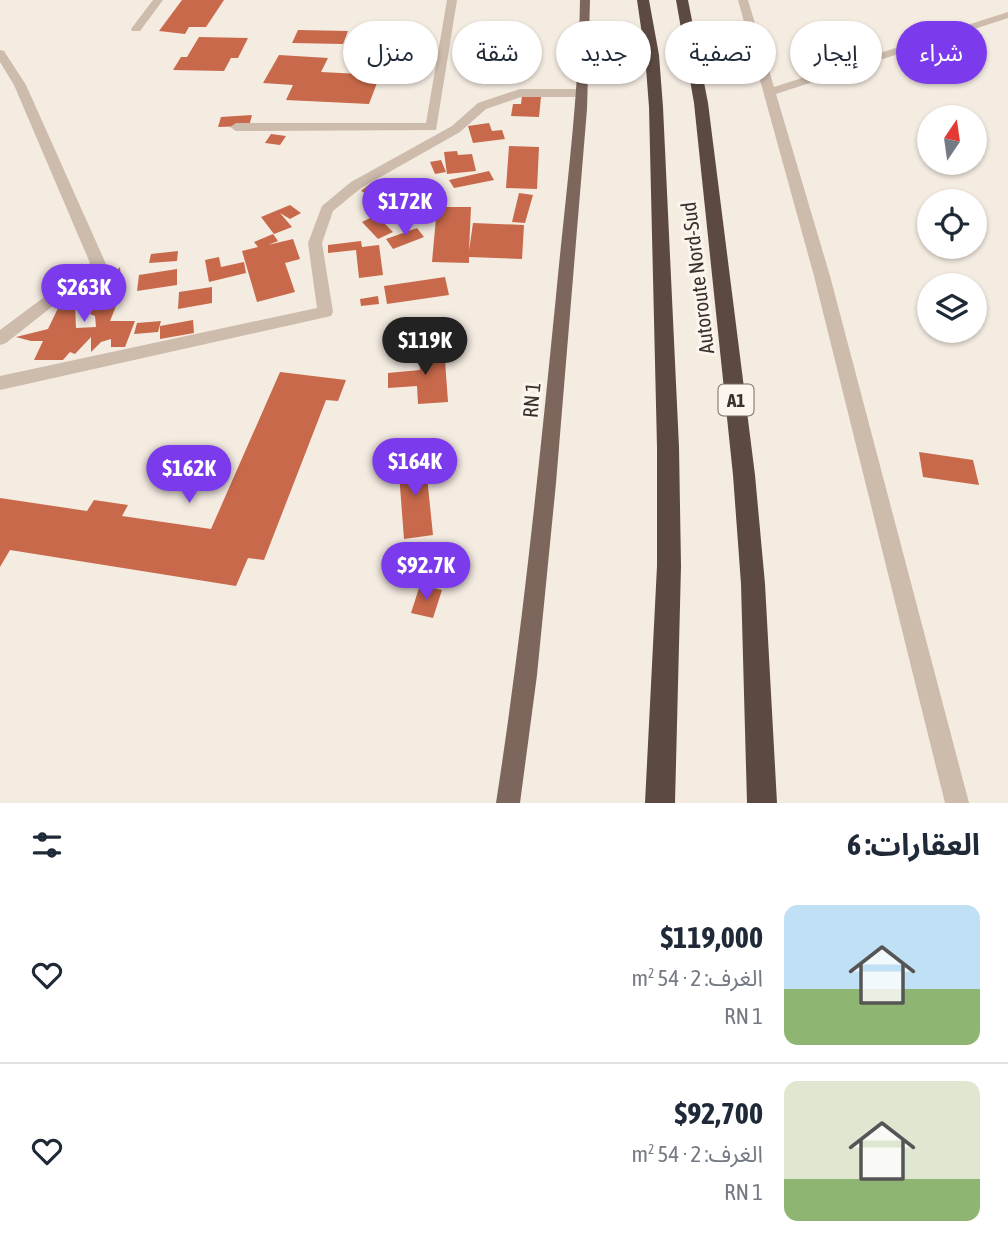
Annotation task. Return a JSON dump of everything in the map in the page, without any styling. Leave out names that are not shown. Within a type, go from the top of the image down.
[{"type":"highway","name":"Autoroute Nord-Sud","points":[[643,0],[652,55],[656,107],[668,447],[669,566],[660,803]]},
{"type":"highway","name":"Autoroute Nord-Sud","points":[[681,0],[701,103],[744,475],[753,584],[762,803]]},
{"type":"main road","name":"RN 1","points":[[509,803],[533,611],[582,93],[585,0]]},
{"type":"street","points":[[136,29],[158,0]]},
{"type":"street","points":[[236,127],[432,127],[452,0]]},
{"type":"street","points":[[743,0],[825,289],[957,803]]},
{"type":"street","points":[[771,92],[1008,15]]},
{"type":"street","points":[[0,53],[20,85],[98,264],[0,339]]},
{"type":"street","points":[[0,383],[325,312],[315,243],[327,209],[356,186],[456,129],[482,106],[520,93],[582,93]]},
{"type":"building","points":[[182,0],[224,0],[206,27],[189,27],[185,34],[159,31]]},
{"type":"building","points":[[298,30],[343,31],[343,44],[292,43]]},
{"type":"building","points":[[199,37],[248,38],[238,58],[231,58],[224,71],[173,70],[181,57],[187,57]]},
{"type":"building","points":[[279,55],[328,58],[321,72],[343,73],[343,84],[377,84],[369,104],[286,100],[293,85],[263,83]]},
{"type":"building","points":[[522,96],[541,97],[539,117],[511,116],[513,104],[521,104]]},
{"type":"building","points":[[252,115],[249,126],[218,127],[221,117]]},
{"type":"building","points":[[489,123],[492,131],[502,130],[505,139],[473,143],[468,126]]},
{"type":"building","points":[[271,134],[286,136],[280,145],[265,143]]},
{"type":"building","points":[[509,146],[539,147],[537,189],[506,188]]},
{"type":"building","points":[[457,151],[458,155],[472,154],[476,171],[447,174],[444,152]]},
{"type":"building","points":[[441,160],[446,172],[435,174],[430,162]]},
{"type":"building","points":[[489,171],[494,180],[454,188],[449,180]]},
{"type":"building","points":[[371,183],[385,189],[375,197],[361,191]]},
{"type":"building","points":[[435,183],[436,194],[425,195],[425,184]]},
{"type":"building","points":[[519,193],[533,195],[525,223],[512,222]]},
{"type":"building","points":[[401,196],[405,205],[374,211],[371,202]]},
{"type":"building","points":[[290,205],[301,213],[290,219],[280,213],[292,227],[274,234],[261,217]]},
{"type":"building","points":[[437,207],[471,207],[469,251],[473,223],[524,225],[522,259],[469,257],[469,263],[432,262]]},
{"type":"building","points":[[376,215],[393,232],[378,239],[362,222]]},
{"type":"building","points":[[417,228],[424,237],[393,249],[386,239]]},
{"type":"building","points":[[273,234],[278,241],[268,245],[293,239],[300,259],[285,263],[295,292],[257,302],[242,251],[258,247],[254,242]]},
{"type":"building","points":[[361,241],[362,247],[379,245],[383,275],[359,278],[356,250],[328,253],[328,245]]},
{"type":"building","points":[[178,251],[177,261],[149,263],[151,254]]},
{"type":"building","points":[[219,257],[221,267],[244,262],[246,273],[209,282],[205,260]]},
{"type":"building","points":[[120,267],[122,291],[110,321],[135,321],[125,347],[111,347],[111,339],[101,342],[91,352],[91,337],[75,354],[70,352],[63,360],[34,360],[43,341],[16,337],[48,329],[60,304],[75,304],[76,328],[96,327],[95,316],[90,314],[98,298],[91,296],[75,300],[75,293],[82,285],[103,285]]},
{"type":"building","points":[[177,269],[177,285],[137,291],[139,275]]},
{"type":"building","points":[[445,277],[449,295],[387,304],[384,286]]},
{"type":"building","points":[[212,287],[212,303],[178,309],[179,292]]},
{"type":"building","points":[[378,296],[379,304],[361,306],[360,299]]},
{"type":"building","points":[[193,320],[194,333],[160,339],[160,326]]},
{"type":"building","points":[[161,321],[158,332],[134,334],[137,323]]},
{"type":"building","points":[[444,347],[448,402],[418,404],[417,386],[388,388],[388,373],[420,370],[418,349]]},
{"type":"building","points":[[280,372],[346,380],[338,401],[326,400],[264,560],[248,558],[236,586],[10,550],[0,567],[0,498],[87,511],[94,500],[128,505],[122,516],[211,529]]},
{"type":"building","points":[[919,452],[973,460],[979,485],[923,477]]},
{"type":"building","points":[[425,457],[433,535],[404,539],[398,460]]},
{"type":"building","points":[[420,585],[442,590],[433,618],[411,613]]}]
